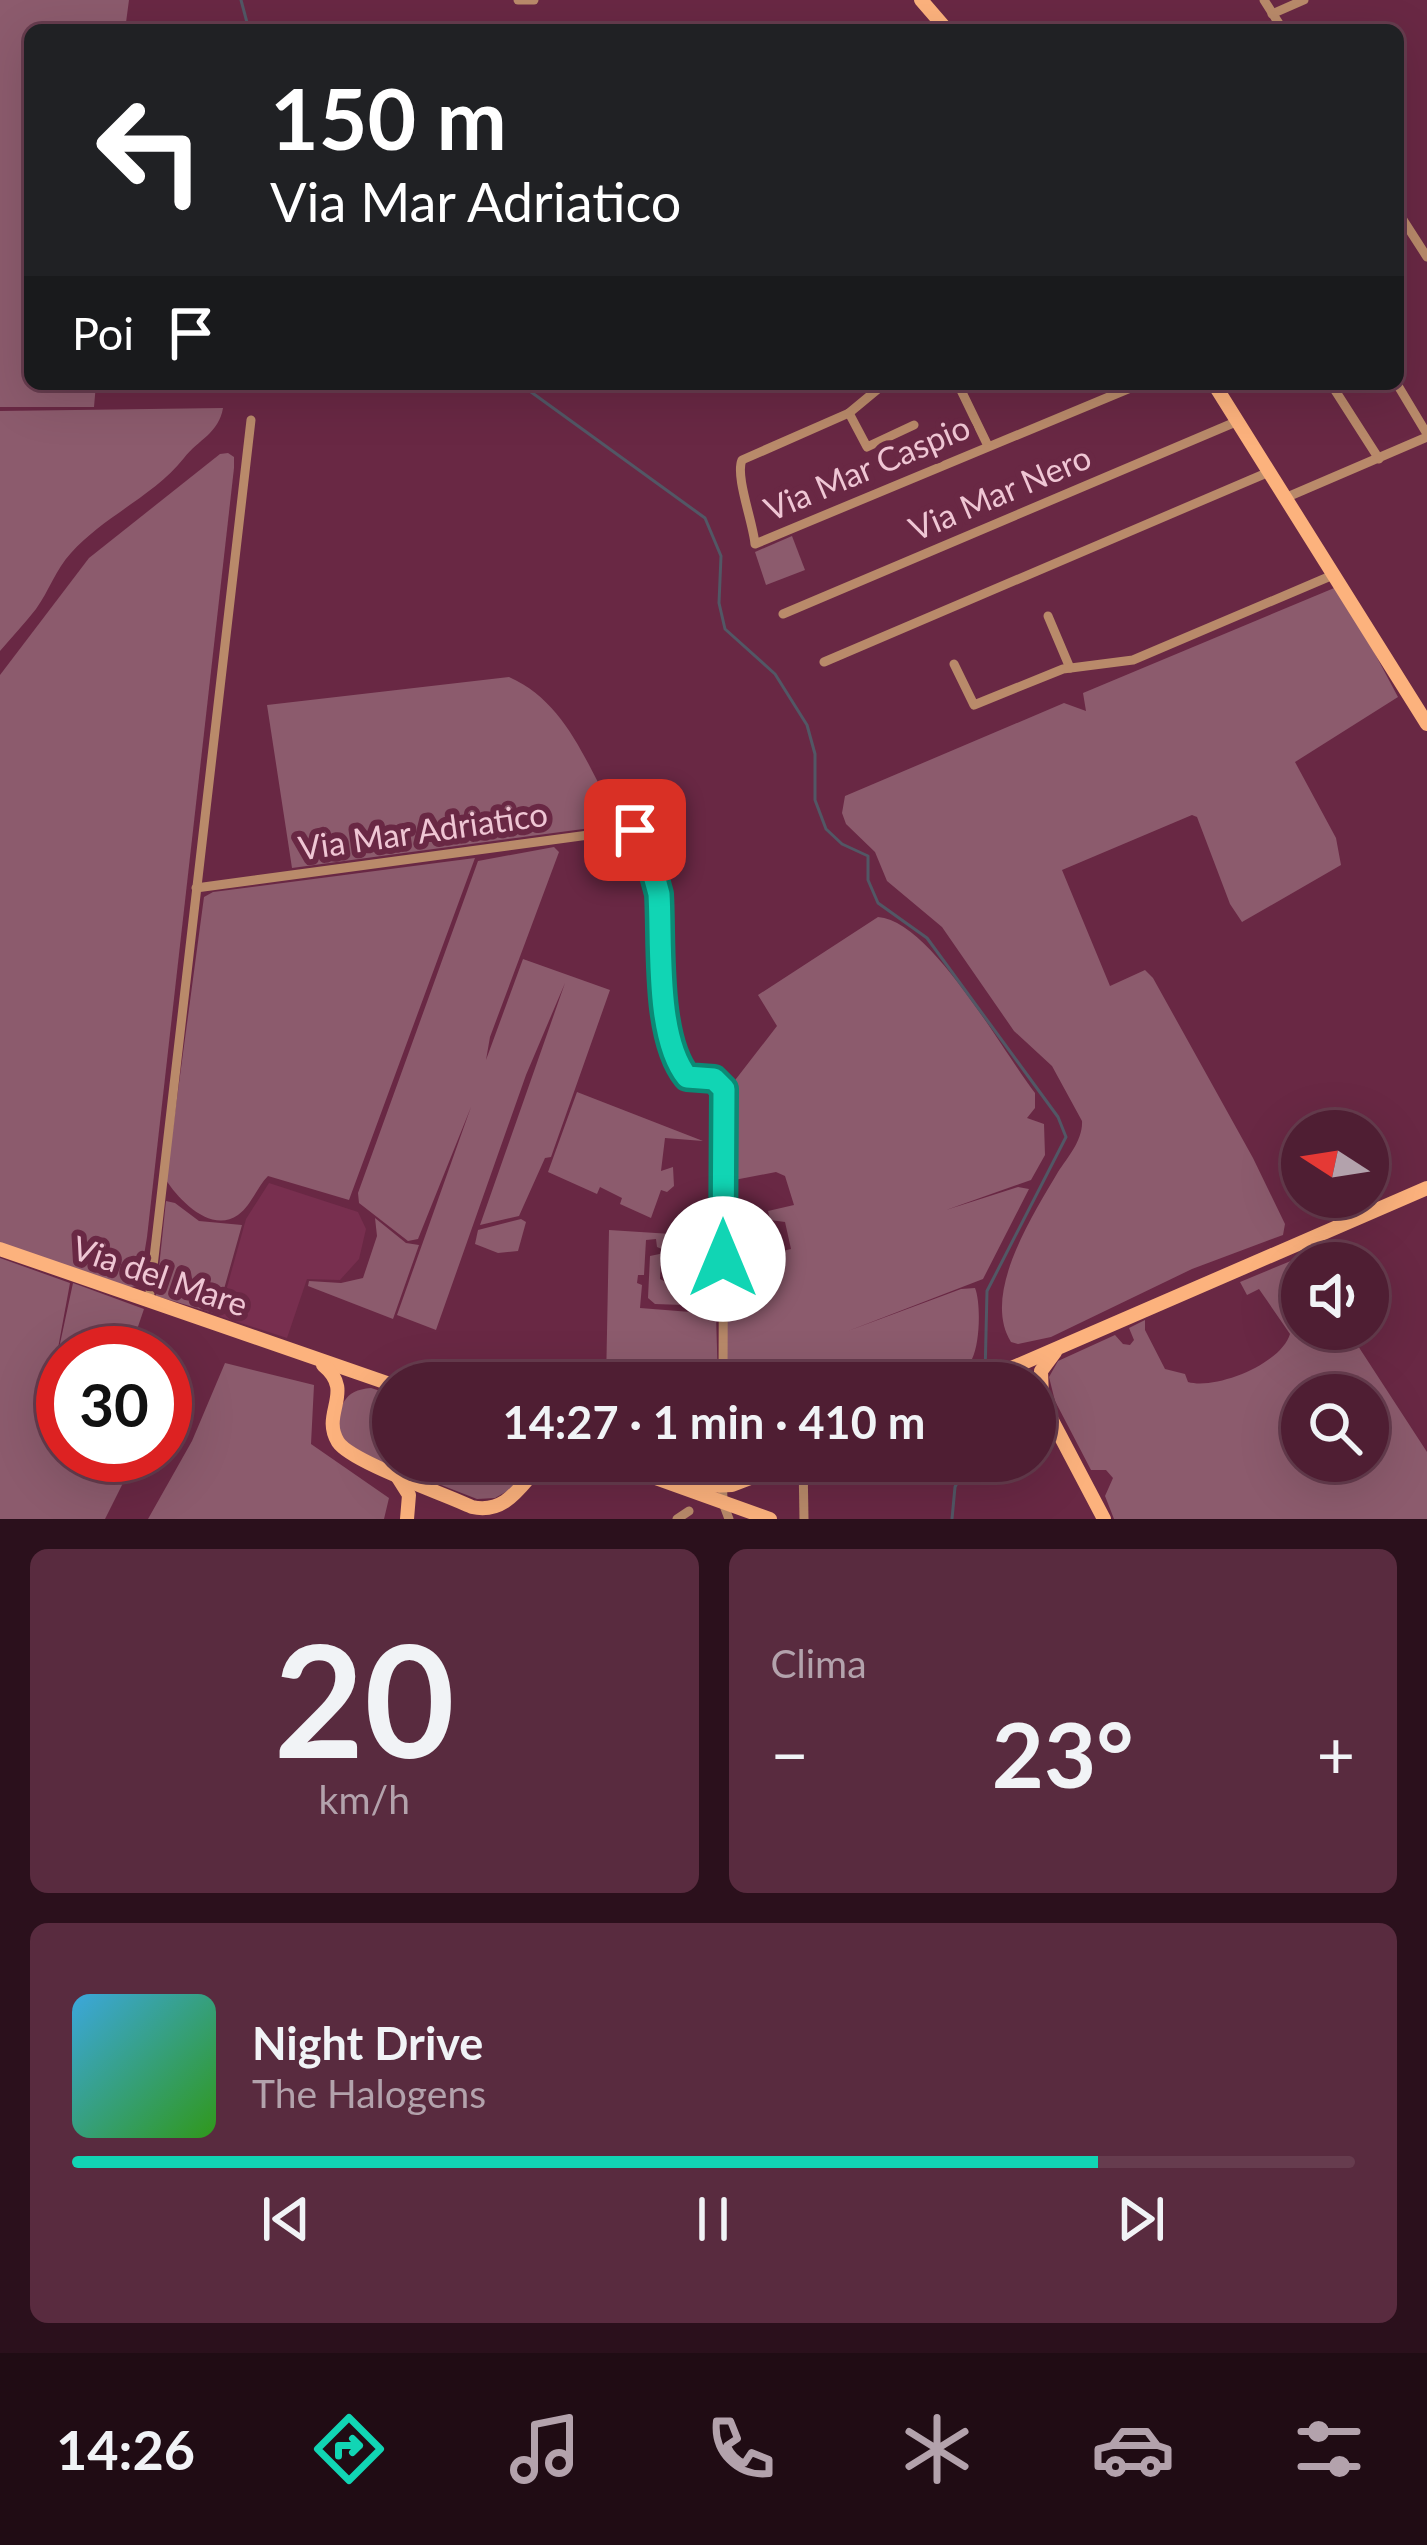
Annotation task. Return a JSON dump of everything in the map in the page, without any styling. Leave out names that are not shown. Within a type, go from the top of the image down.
[{"type":"main road","points":[[921,0],[942,24]]},
{"type":"main road","points":[[1218,390],[1427,724]]},
{"type":"main road","points":[[1026,1362],[1427,1188]]},
{"type":"main road","name":"Via del Mare","points":[[0,1249],[372,1378]]},
{"type":"main road","points":[[1047,1362],[1058,1348]]},
{"type":"main road","points":[[303,1354],[333,1374],[339,1397],[333,1424],[339,1444],[372,1463]]},
{"type":"main road","name":"Via del Mare","points":[[339,1397],[360,1383],[372,1383]]},
{"type":"main road","points":[[1056,1429],[1104,1519]]},
{"type":"main road","points":[[401,1482],[408,1491],[408,1516]]},
{"type":"main road","points":[[417,1482],[485,1509],[503,1504],[526,1482]]},
{"type":"main road","points":[[519,1490],[521,1482]]},
{"type":"main road","points":[[662,1482],[770,1519]]},
{"type":"main road","points":[[672,1486],[738,1482]]},
{"type":"main road","points":[[748,1482],[739,1495],[749,1512]]},
{"type":"main road","points":[[408,1516],[420,1499],[444,1494]]},
{"type":"street","points":[[518,0],[534,0]]},
{"type":"street","points":[[1264,0],[1279,24]]},
{"type":"street","points":[[1272,14],[1304,0]]},
{"type":"street","points":[[1404,221],[1427,257]]},
{"type":"street","points":[[849,413],[877,390]]},
{"type":"street","points":[[961,390],[988,446]]},
{"type":"street","name":"Via Mar Caspio","points":[[914,424],[867,447],[849,413],[740,461],[755,544],[1125,390]]},
{"type":"street","points":[[1335,390],[1379,459]]},
{"type":"street","points":[[1285,498],[1427,435],[1400,390]]},
{"type":"street","points":[[149,1300],[251,420]]},
{"type":"street","name":"Via Mar Nero","points":[[783,614],[1238,421]]},
{"type":"street","points":[[824,662],[1269,472]]},
{"type":"street","points":[[954,664],[974,705],[1070,668],[1130,661],[1333,575]]},
{"type":"street","points":[[1048,616],[1070,668]]},
{"type":"street","name":"Via Mar Adriatico","points":[[196,888],[625,830],[641,833],[657,861],[653,872],[673,1052],[687,1077],[714,1079],[724,1089],[722,1362]]},
{"type":"street","points":[[722,1482],[729,1519]]},
{"type":"street","points":[[801,1482],[804,1519]]},
{"type":"street","points":[[677,1519],[689,1511]]},
{"type":"shaded area","points":[[0,0],[129,0],[126,24],[24,24],[24,390],[95,390],[94,407],[0,407]]},
{"type":"shaded area","points":[[223,408],[213,430],[172,471],[71,553],[36,609],[0,651],[0,411]]},
{"type":"shaded area","points":[[220,454],[234,457],[234,468],[147,1237],[139,1286],[129,1287],[0,1243],[0,675],[89,558]]},
{"type":"shaded area","points":[[792,536],[805,570],[766,585],[755,552]]},
{"type":"shaded area","points":[[1339,586],[1398,697],[1295,762],[1336,838],[1341,865],[1242,922],[1230,904],[1197,817],[1192,815],[1062,870],[1110,986],[1145,970],[1153,978],[1285,1224],[1283,1235],[1192,1269],[1051,1337],[1018,1344],[1011,1342],[1003,1323],[1006,1278],[1024,1232],[1077,1142],[1082,1121],[1052,1066],[1014,1031],[942,927],[887,881],[875,852],[846,824],[842,813],[845,796],[1064,703],[1086,711],[1083,693]]},
{"type":"shaded area","points":[[509,677],[530,689],[563,721],[621,824],[292,868],[267,705]]},
{"type":"shaded area","points":[[554,847],[559,852],[490,1037],[486,1060],[523,959],[610,990],[551,1157],[545,1158],[519,1216],[480,1225],[565,983],[526,1075],[436,1330],[397,1315],[471,1107],[418,1239],[408,1241],[359,1203],[358,1193],[478,861]]},
{"type":"shaded area","points":[[475,858],[349,1200],[268,1176],[243,1211],[228,1220],[207,1218],[187,1205],[166,1180],[204,897],[213,892]]},
{"type":"shaded area","points":[[878,917],[899,924],[920,940],[964,990],[1035,1093],[1035,1108],[1027,1118],[1044,1124],[1045,1155],[1031,1180],[946,1210],[1018,1187],[1029,1189],[983,1279],[848,1331],[975,1288],[979,1313],[970,1362],[726,1362],[726,1293],[746,1285],[726,1291],[725,1265],[791,1249],[785,1222],[770,1220],[768,1211],[794,1205],[785,1176],[776,1172],[729,1181],[729,1088],[777,1026],[758,995]]},
{"type":"shaded area","points":[[577,1092],[703,1141],[665,1138],[661,1171],[673,1167],[674,1186],[667,1192],[661,1190],[651,1218],[620,1204],[622,1198],[600,1187],[597,1194],[548,1172]]},
{"type":"shaded area","points":[[269,1183],[358,1212],[366,1229],[359,1259],[340,1280],[307,1279],[287,1338],[219,1316],[246,1219]]},
{"type":"shaded area","points":[[166,1201],[199,1221],[242,1225],[217,1314],[156,1296]]},
{"type":"shaded area","points":[[375,1218],[406,1243],[419,1245],[393,1319],[308,1286],[309,1281],[341,1283],[363,1278],[377,1236]]},
{"type":"shaded area","points":[[521,1219],[526,1222],[518,1251],[498,1253],[475,1244],[478,1230]]},
{"type":"shaded area","points":[[609,1230],[687,1235],[685,1250],[676,1257],[661,1257],[660,1279],[670,1284],[684,1280],[688,1272],[711,1274],[711,1306],[655,1304],[648,1298],[650,1256],[669,1252],[657,1247],[656,1239],[646,1240],[644,1275],[638,1275],[637,1283],[642,1285],[640,1308],[716,1314],[717,1362],[606,1362]]},
{"type":"shaded area","points":[[0,1258],[70,1283],[62,1326],[36,1326],[36,1482],[124,1482],[105,1519],[0,1519]]},
{"type":"shaded area","points":[[1281,1265],[1281,1321],[1259,1289],[1247,1295],[1240,1282]]},
{"type":"shaded area","points":[[73,1283],[144,1309],[138,1326],[64,1326]]},
{"type":"shaded area","points":[[1145,1320],[1145,1330],[1165,1369],[1185,1374],[1188,1382],[1230,1378],[1281,1348],[1361,1350],[1376,1374],[1281,1374],[1281,1482],[1389,1482],[1389,1394],[1427,1452],[1427,1519],[1114,1519],[1105,1496],[1113,1478],[1106,1470],[1091,1470],[1056,1403],[1058,1361],[1115,1335],[1130,1345],[1134,1340],[1129,1328]]},
{"type":"shaded area","points":[[225,1363],[314,1385],[311,1444],[389,1498],[384,1519],[148,1519],[169,1482],[192,1482],[192,1441]]},
{"type":"shaded area","points":[[372,1388],[372,1458],[354,1451],[337,1430],[345,1401],[362,1389]]},
{"type":"shaded area","points":[[433,1482],[516,1482],[495,1498],[477,1499]]},
{"type":"waterway","points":[[241,0],[247,24]]},
{"type":"waterway","points":[[528,390],[705,518],[721,556],[719,603],[725,629],[775,674],[807,725],[815,754],[815,800],[826,829],[842,844],[868,856],[868,880],[878,903],[927,938],[1058,1117],[1066,1137],[987,1291],[985,1362]]},
{"type":"waterway","points":[[952,1519],[958,1482]]},
{"type":"route","points":[[635,830],[657,861],[653,872],[673,1052],[687,1077],[714,1079],[724,1089],[723,1259]]}]
